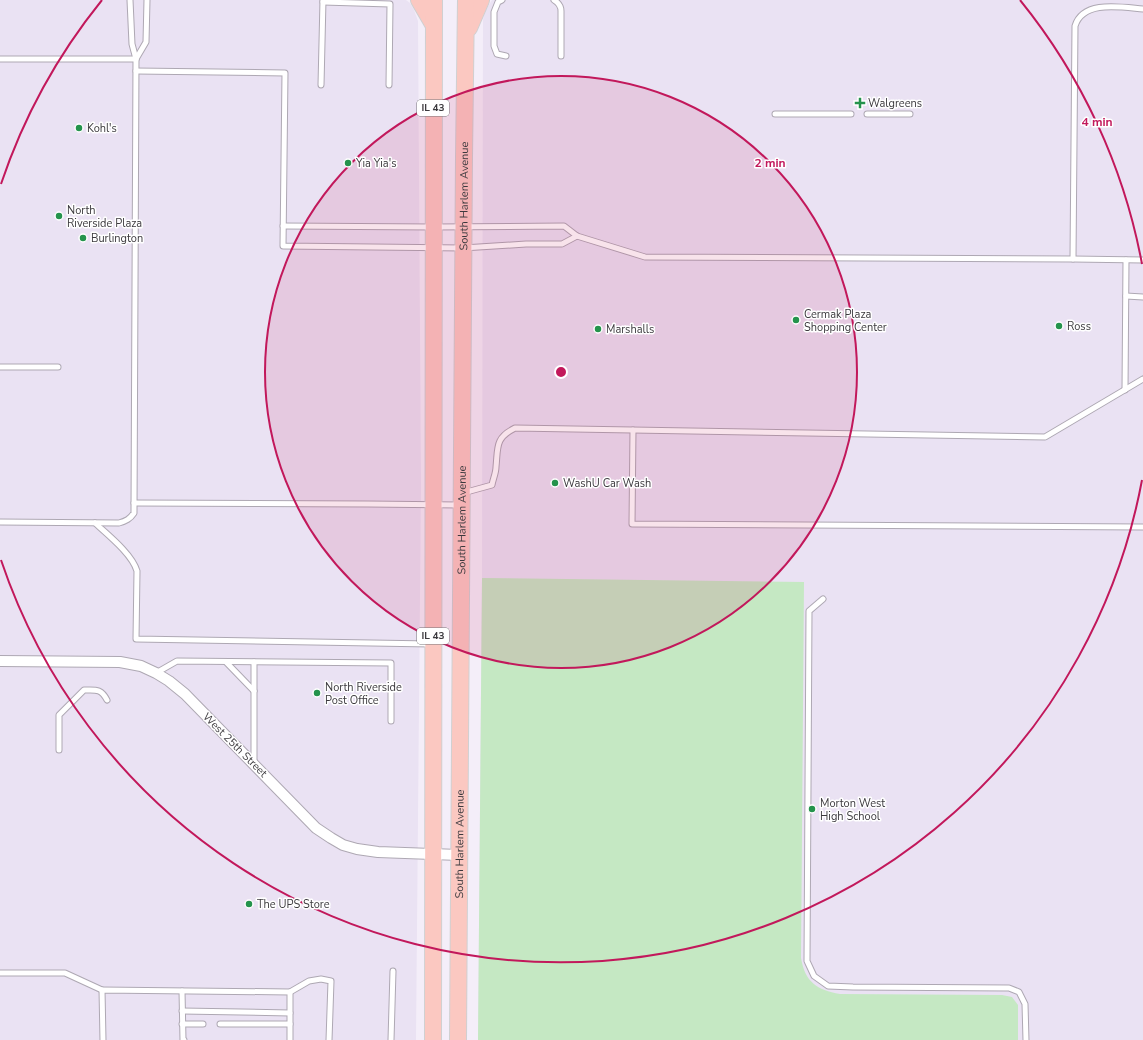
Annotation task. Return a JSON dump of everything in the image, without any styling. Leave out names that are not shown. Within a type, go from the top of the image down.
[{"type":"main road","points":[[418,0],[434,26]]},
{"type":"main road","name":"IL 43","points":[[433,1040],[434,0]]},
{"type":"main road","name":"South Harlem Avenue","points":[[458,1040],[463,227],[466,0]]},
{"type":"main road","points":[[466,37],[481,0]]},
{"type":"street","name":"West 25th Street","points":[[0,661],[120,662],[141,666],[169,680],[185,694],[316,828],[331,838],[357,849],[378,852],[459,855]]},
{"type":"lane","points":[[0,522],[119,523],[125,522],[134,513],[136,59],[132,44],[130,0]]},
{"type":"lane","points":[[136,59],[146,42],[147,0]]},
{"type":"lane","points":[[502,0],[498,2],[494,12],[494,46],[497,54],[506,56]]},
{"type":"lane","points":[[554,0],[561,7],[562,11],[561,56]]},
{"type":"lane","points":[[321,84],[323,1],[390,4],[389,85]]},
{"type":"lane","points":[[1073,259],[1076,20],[1080,14],[1100,5],[1143,9]]},
{"type":"lane","points":[[0,59],[136,59]]},
{"type":"lane","points":[[136,71],[285,73],[283,246],[463,248],[526,244],[562,244],[577,236]]},
{"type":"lane","points":[[775,114],[851,114]]},
{"type":"lane","points":[[867,114],[910,114]]},
{"type":"lane","points":[[283,226],[564,226],[577,236],[645,257],[1143,260]]},
{"type":"lane","points":[[1126,260],[1126,390]]},
{"type":"lane","points":[[1126,296],[1143,297]]},
{"type":"lane","points":[[0,367],[58,367]]},
{"type":"lane","points":[[134,503],[433,505],[462,499],[492,485],[496,469],[498,444],[505,433],[515,428],[1045,437],[1143,379]]},
{"type":"lane","points":[[633,430],[632,524],[1143,527]]},
{"type":"lane","points":[[95,522],[135,565],[137,571],[136,638],[433,644]]},
{"type":"lane","points":[[824,600],[809,611],[807,960],[814,976],[828,986],[1009,988],[1019,992],[1025,1004],[1026,1040]]},
{"type":"lane","points":[[156,673],[177,661],[391,663],[392,720]]},
{"type":"lane","points":[[226,662],[254,691]]},
{"type":"lane","points":[[254,662],[254,764]]},
{"type":"lane","points":[[59,750],[59,715],[84,690],[101,691],[107,700]]},
{"type":"lane","points":[[391,1040],[393,970]]},
{"type":"lane","points":[[0,973],[65,973],[102,990],[290,992],[309,981],[321,979],[331,982],[329,1040]]},
{"type":"lane","points":[[102,990],[103,1040]]},
{"type":"lane","points":[[182,991],[183,1040]]},
{"type":"lane","points":[[290,992],[290,1040]]},
{"type":"lane","points":[[182,1011],[290,1012]]},
{"type":"lane","points":[[182,1024],[203,1024]]},
{"type":"lane","points":[[220,1024],[290,1024]]},
{"type":"shaded area","name":"North Riverside Plaza","points":[[0,0],[406,0],[410,3],[414,10],[418,21],[421,485],[416,1040],[0,1040]]},
{"type":"shaded area","points":[[492,0],[1143,0],[1143,1040],[478,1040],[482,578],[483,20],[485,11]]},
{"type":"green space","points":[[482,578],[804,582],[801,958],[806,973],[813,984],[825,990],[840,994],[1002,995],[1012,997],[1018,1005],[1018,1040],[478,1040]]},
{"type":"place","name":"Walgreens","points":[[860,103]]},
{"type":"place","name":"Kohl's","points":[[79,128]]},
{"type":"place","name":"Yia Yia's","points":[[348,163]]},
{"type":"place","name":"North Riverside Plaza","points":[[59,216]]},
{"type":"place","name":"Burlington","points":[[83,238]]},
{"type":"place","name":"Cermak Plaza Shopping Center","points":[[796,320]]},
{"type":"place","name":"Ross","points":[[1059,326]]},
{"type":"place","name":"Marshalls","points":[[598,329]]},
{"type":"place","name":"WashU Car Wash","points":[[555,483]]},
{"type":"place","name":"North Riverside Post Office","points":[[317,693]]},
{"type":"place","name":"Morton West High School","points":[[812,809]]},
{"type":"place","name":"The UPS Store","points":[[249,904]]}]
